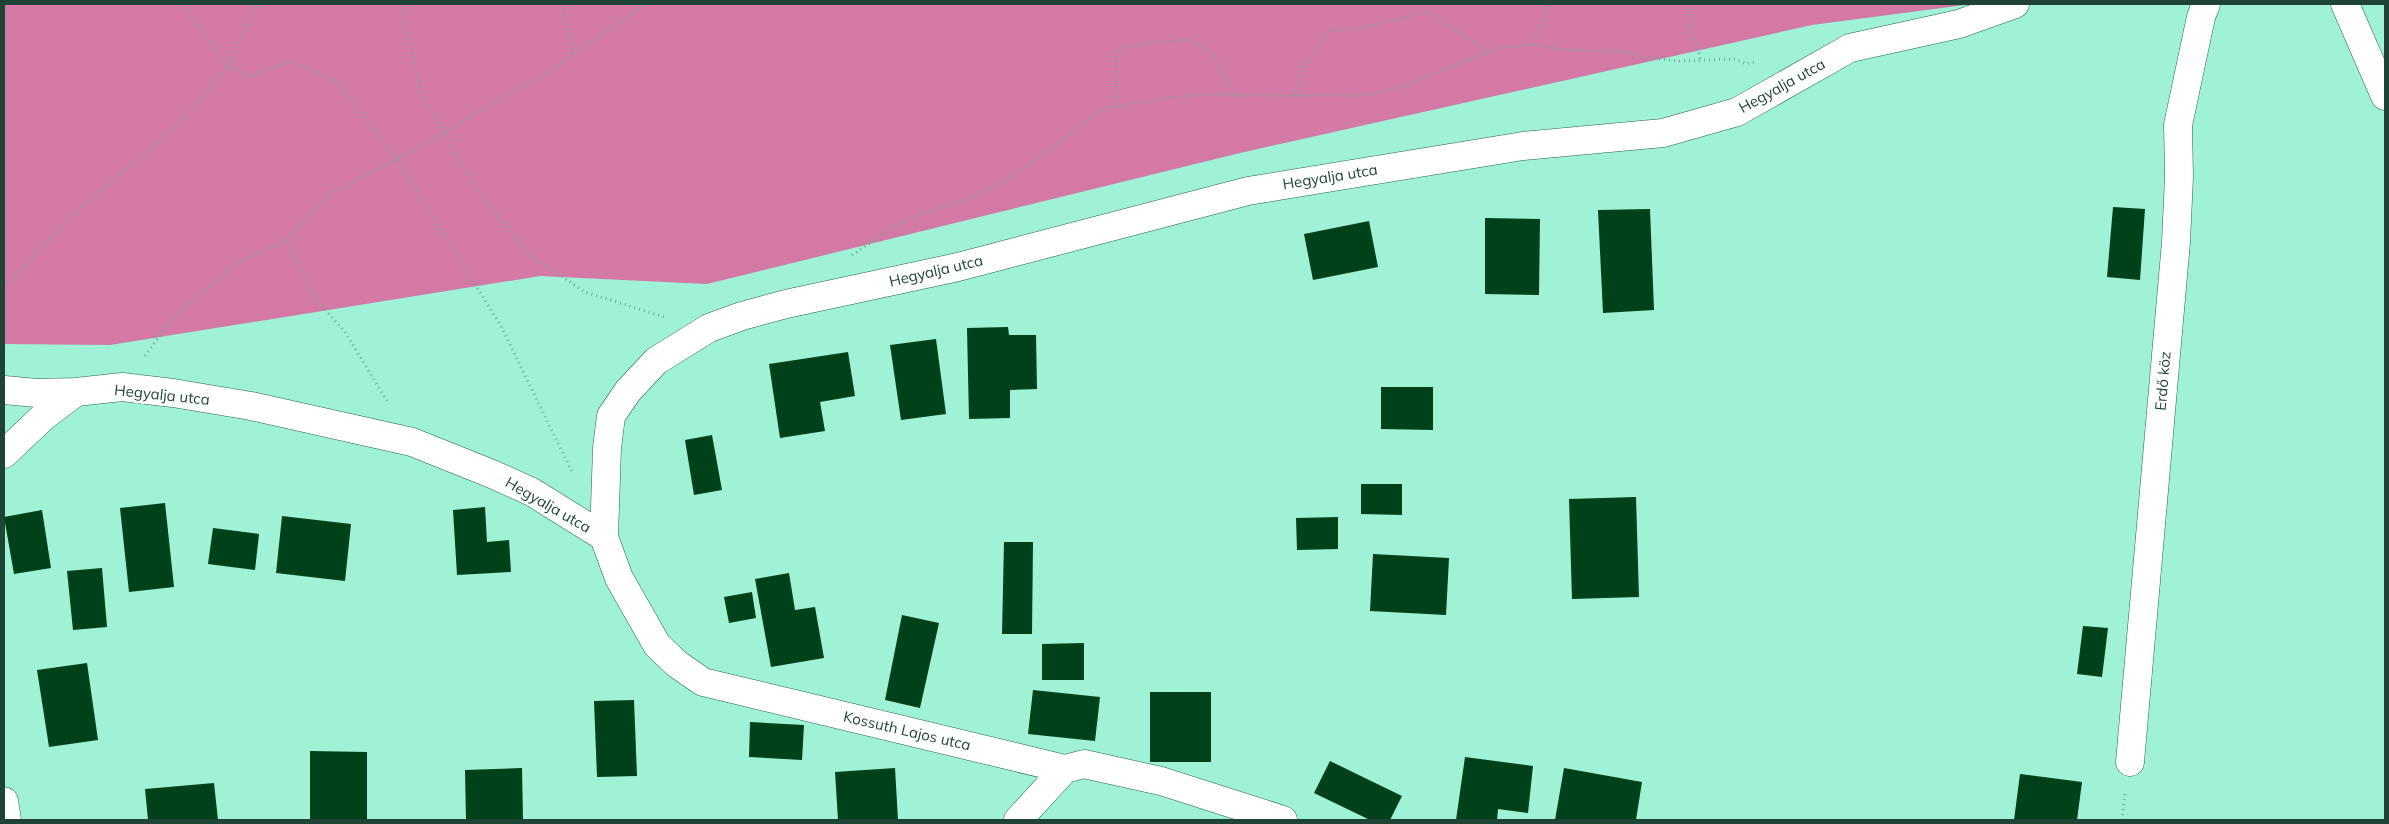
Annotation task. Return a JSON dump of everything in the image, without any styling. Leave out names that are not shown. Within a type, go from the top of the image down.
[{"type":"street","name":"Hegyalja utca","points":[[604,537],[607,448],[611,416],[628,391],[656,361],[709,328],[742,316],[786,304],[958,267],[1248,191],[1523,146],[1663,133],[1737,112],[1850,48],[1959,24],[2015,4]]},
{"type":"street","name":"Erdő köz","points":[[2130,762],[2176,242],[2179,177],[2178,125],[2201,17],[2206,4]]},
{"type":"street","points":[[2345,4],[2385,96]]},
{"type":"street","name":"Hegyalja utca","points":[[4,390],[37,393],[76,392],[122,387],[173,393],[251,406],[412,442],[532,492],[604,537]]},
{"type":"street","points":[[4,454],[43,417],[76,392]]},
{"type":"street","name":"Kossuth Lajos utca","points":[[604,537],[619,578],[657,645],[677,664],[703,682],[904,731],[1015,755],[1065,769],[1084,764],[1161,781],[1284,820]]},
{"type":"street","points":[[1018,820],[1065,769]]},
{"type":"street","points":[[4,800],[7,820]]},
{"type":"path","points":[[183,4],[228,66],[250,76],[291,61],[339,82],[397,159],[501,326],[574,476]]},
{"type":"path","points":[[4,287],[81,207],[179,124],[228,66],[257,4]]},
{"type":"path","points":[[401,4],[422,93],[474,186],[528,254],[585,292],[658,316],[668,317]]},
{"type":"path","points":[[562,4],[573,55]]},
{"type":"path","points":[[122,387],[173,317],[236,264],[286,240],[331,194],[397,159],[508,94],[549,73],[646,4]]},
{"type":"path","points":[[1533,44],[1552,4]]},
{"type":"path","points":[[1689,4],[1691,28],[1702,61]]},
{"type":"path","points":[[1295,96],[1304,66],[1320,45],[1326,31],[1360,28],[1429,12],[1488,52]]},
{"type":"path","points":[[1114,107],[1117,76],[1115,53],[1124,47],[1188,39],[1212,53],[1236,96]]},
{"type":"path","points":[[848,258],[894,227],[921,214],[974,197],[1008,179],[1047,152],[1098,111],[1114,107],[1163,98],[1194,95],[1370,95],[1403,86],[1498,48],[1533,44],[1560,49],[1625,52],[1643,57],[1679,61],[1735,59],[1746,64],[1762,61]]},
{"type":"path","points":[[286,240],[317,300],[345,332],[412,442]]},
{"type":"shaded area","points":[[4,4],[1972,4],[1812,25],[1240,153],[707,284],[540,276],[110,345],[4,344]]},
{"type":"building","points":[[2113,207],[2145,209],[2140,280],[2107,277]]},
{"type":"building","points":[[1650,209],[1654,310],[1603,313],[1598,210]]},
{"type":"building","points":[[1485,218],[1540,219],[1539,295],[1485,294]]},
{"type":"building","points":[[1369,221],[1378,267],[1313,280],[1304,234]]},
{"type":"building","points":[[1008,327],[1009,335],[1036,335],[1037,389],[1010,390],[1010,418],[969,419],[967,328]]},
{"type":"building","points":[[936,339],[946,414],[901,420],[890,345]]},
{"type":"building","points":[[848,352],[855,396],[820,402],[825,431],[780,438],[769,364]]},
{"type":"building","points":[[1381,387],[1433,387],[1433,430],[1381,429]]},
{"type":"building","points":[[712,435],[722,490],[694,495],[685,440]]},
{"type":"building","points":[[1361,484],[1402,484],[1402,515],[1361,514]]},
{"type":"building","points":[[1636,497],[1639,597],[1572,599],[1569,499]]},
{"type":"building","points":[[165,503],[174,587],[129,592],[120,508]]},
{"type":"building","points":[[485,507],[487,542],[509,540],[511,572],[457,575],[453,510]]},
{"type":"building","points":[[42,510],[51,568],[14,574],[4,517]]},
{"type":"building","points":[[282,516],[351,524],[345,581],[276,573]]},
{"type":"building","points":[[1338,517],[1338,549],[1297,550],[1296,518]]},
{"type":"building","points":[[213,528],[259,534],[255,570],[208,564]]},
{"type":"building","points":[[1004,542],[1033,542],[1032,634],[1002,634]]},
{"type":"building","points":[[1373,554],[1449,558],[1446,615],[1370,611]]},
{"type":"building","points":[[102,568],[107,627],[73,630],[67,571]]},
{"type":"building","points":[[789,573],[795,610],[815,607],[824,658],[771,667],[755,579]]},
{"type":"building","points":[[752,592],[756,618],[729,623],[724,597]]},
{"type":"building","points":[[902,615],[939,623],[920,708],[885,700]]},
{"type":"building","points":[[2083,626],[2108,628],[2102,677],[2077,674]]},
{"type":"building","points":[[1084,643],[1084,680],[1042,680],[1042,644]]},
{"type":"building","points":[[87,663],[98,740],[49,747],[37,670]]},
{"type":"building","points":[[1033,690],[1100,697],[1095,741],[1028,734]]},
{"type":"building","points":[[1150,692],[1211,692],[1211,762],[1150,762]]},
{"type":"building","points":[[634,700],[637,776],[597,777],[594,701]]},
{"type":"building","points":[[750,722],[804,725],[802,760],[749,757]]},
{"type":"building","points":[[310,751],[367,752],[367,820],[310,820]]},
{"type":"building","points":[[1465,757],[1533,766],[1528,813],[1498,809],[1497,820],[1456,820]]},
{"type":"building","points":[[1330,761],[1402,796],[1390,820],[1370,820],[1314,793]]},
{"type":"building","points":[[522,768],[523,820],[466,820],[465,770]]},
{"type":"building","points":[[895,768],[898,820],[838,820],[835,772]]},
{"type":"building","points":[[1564,768],[1642,782],[1636,820],[1555,820]]},
{"type":"building","points":[[2020,774],[2082,782],[2077,820],[2014,820]]},
{"type":"building","points":[[214,783],[218,820],[148,820],[145,789]]}]
